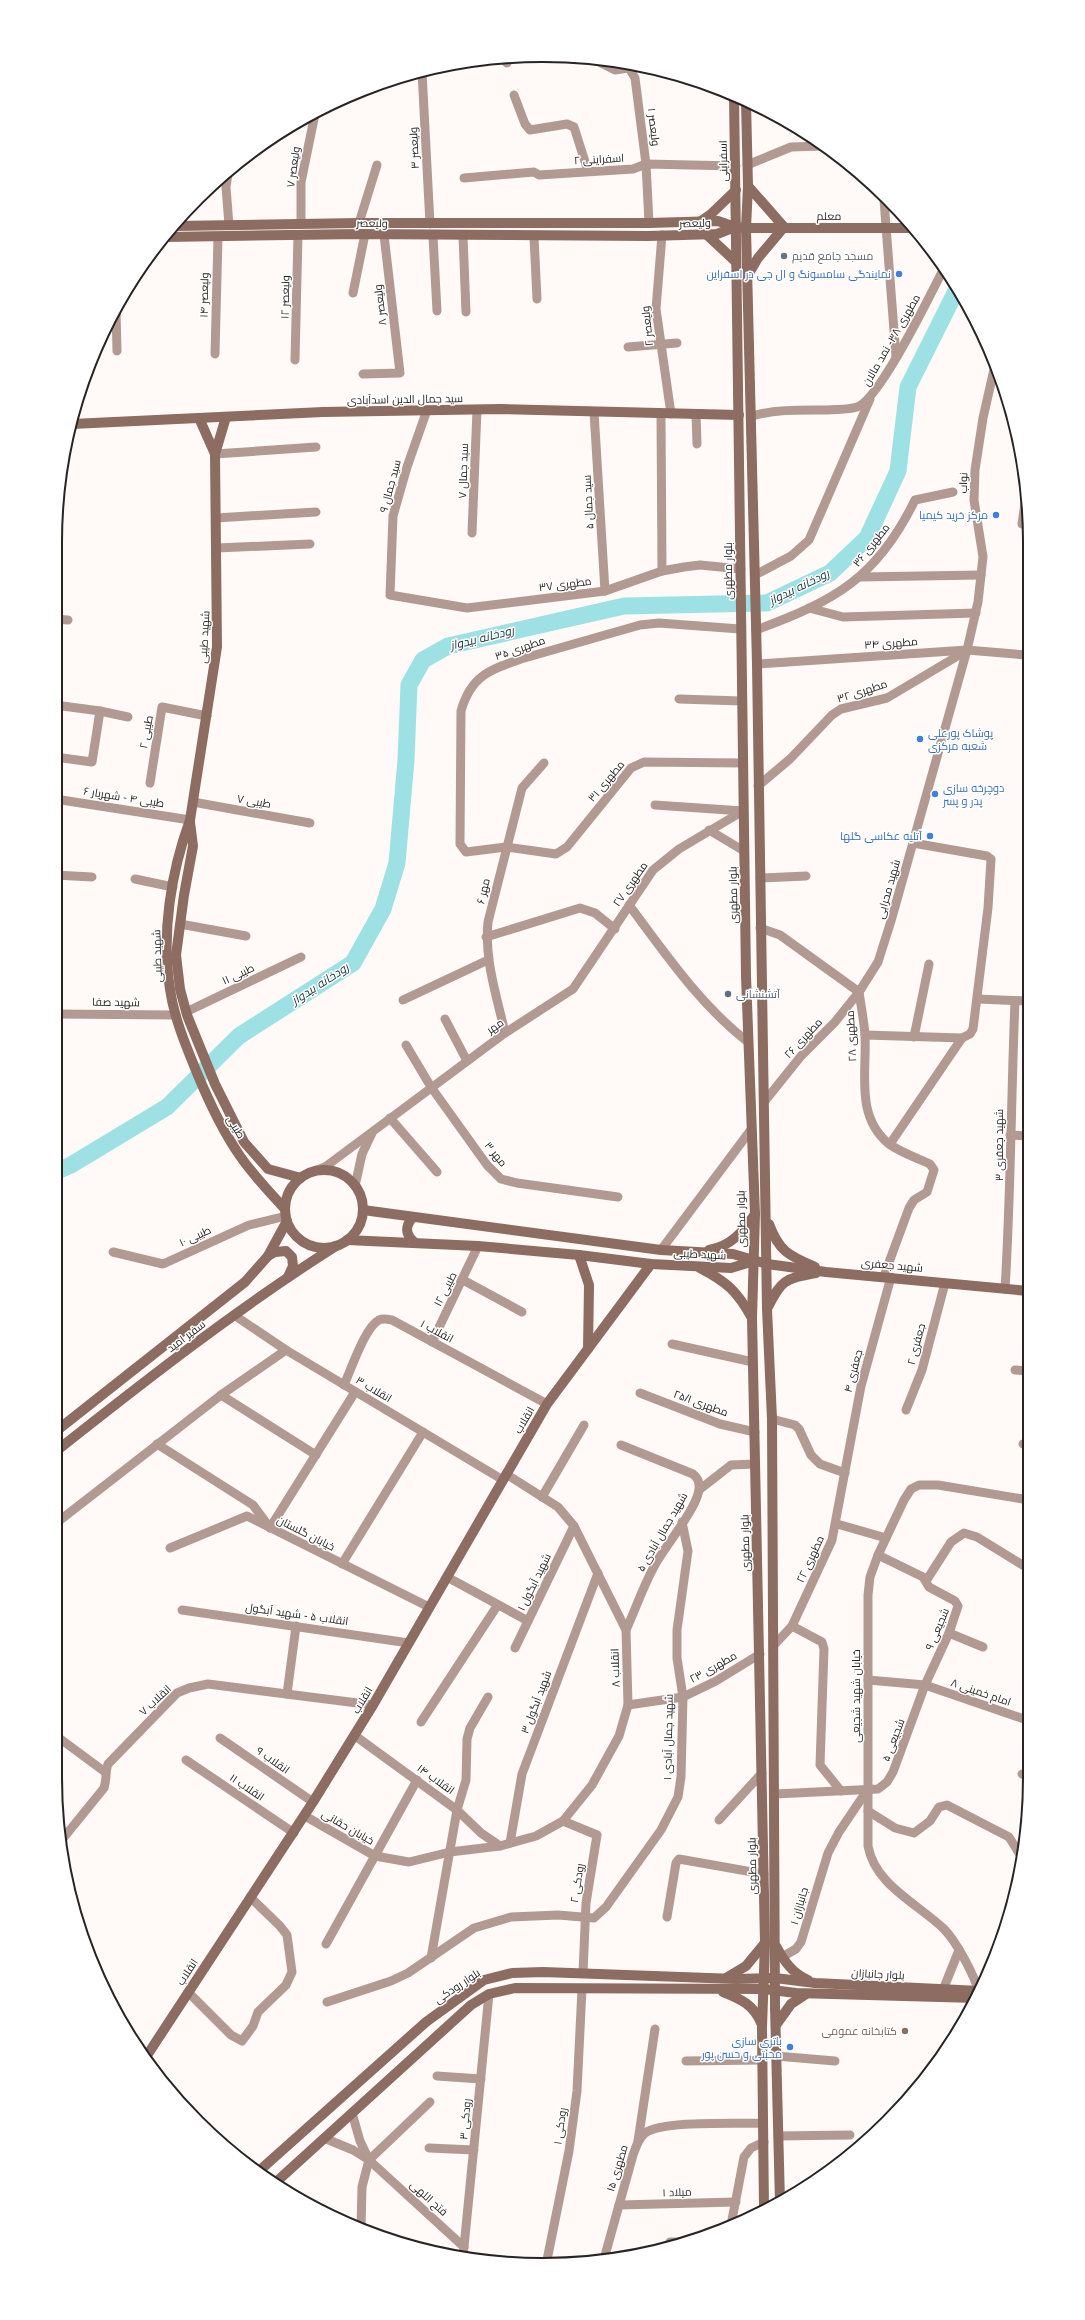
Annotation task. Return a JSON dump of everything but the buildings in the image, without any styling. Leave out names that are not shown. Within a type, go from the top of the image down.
[{"type":"main road","name":"اسفراینی","points":[[734,103],[736,166],[735,227]]},
{"type":"main road","points":[[734,108],[738,112],[744,107]]},
{"type":"main road","points":[[746,108],[748,186],[746,228]]},
{"type":"main road","points":[[748,186],[784,227],[758,258],[748,275]]},
{"type":"main road","points":[[700,221],[711,214],[736,190]]},
{"type":"main road","name":"ولیعصر","points":[[181,226],[359,223],[648,223],[718,221],[735,227]]},
{"type":"main road","points":[[359,223],[362,234]]},
{"type":"main road","points":[[648,223],[648,236]]},
{"type":"main road","name":"ولیعصر","points":[[171,238],[362,234],[433,236],[662,236],[717,234],[735,227]]},
{"type":"main road","name":"معلم","points":[[735,227],[906,228]]},
{"type":"main road","name":"بلوار مطهری","points":[[735,227],[739,415],[741,569],[740,626],[746,976],[750,1131],[755,1214],[752,1320],[764,1874],[770,1931],[776,1945],[775,1990],[780,2196]]},
{"type":"main road","name":"بلوار مطهری","points":[[746,228],[756,606],[760,928],[767,1217],[767,1322],[772,1419],[775,1644],[775,1794],[770,1931],[765,1942],[764,1978],[764,2204]]},
{"type":"main road","points":[[706,234],[735,261]]},
{"type":"main road","name":"سید جمال الدین اسدآبادی","points":[[77,424],[323,412],[427,410],[739,415]]},
{"type":"main road","name":"شهید طیبی","points":[[186,1045],[176,1015],[170,990],[167,955],[168,922],[180,846],[190,820],[217,647],[215,454],[226,417]]},
{"type":"main road","name":"شهید طیبی","points":[[199,418],[215,454]]},
{"type":"main road","points":[[740,606],[756,606]]},
{"type":"main road","name":"شهید طیبی","points":[[190,820],[193,846],[176,955],[180,989],[186,1012],[198,1042]]},
{"type":"main road","points":[[746,976],[761,975]]},
{"type":"main road","name":"طیبی","points":[[198,1042],[215,1084],[244,1142],[268,1169],[301,1178]]},
{"type":"main road","name":"طیبی","points":[[186,1045],[221,1128],[240,1156],[286,1215]]},
{"type":"main road","points":[[324,1170],[336,1172],[347,1177],[356,1186],[361,1198],[363,1210],[361,1222],[355,1232],[347,1240],[336,1246],[324,1248],[312,1246],[301,1241],[292,1232],[286,1215],[287,1197],[292,1186],[301,1178],[312,1172],[324,1170]]},
{"type":"main road","name":"شهید طیبی","points":[[363,1210],[661,1250],[732,1254],[754,1261]]},
{"type":"main road","points":[[695,1252],[716,1249],[730,1243],[742,1234],[755,1214]]},
{"type":"main road","name":"سفیر امید","points":[[62,1426],[245,1282],[268,1256],[286,1215]]},
{"type":"main road","points":[[414,1217],[408,1222],[406,1230],[408,1237],[414,1242]]},
{"type":"main road","points":[[767,1217],[780,1246],[790,1256],[826,1272]]},
{"type":"main road","name":"شهید طیبی","points":[[347,1240],[478,1246],[579,1254],[651,1264],[731,1268],[754,1261]]},
{"type":"main road","name":"سفیر امید","points":[[62,1447],[234,1315],[288,1276],[336,1246]]},
{"type":"main road","points":[[268,1256],[275,1252],[286,1251],[292,1257],[293,1266],[288,1276]]},
{"type":"main road","points":[[579,1254],[589,1285],[588,1349]]},
{"type":"main road","name":"شهید جعفری","points":[[754,1261],[826,1272],[887,1276],[1023,1291]]},
{"type":"main road","name":"انقلاب","points":[[149,2053],[305,1816],[373,1705],[548,1404],[651,1264]]},
{"type":"main road","points":[[696,1266],[731,1286],[740,1297],[752,1320],[767,1322]]},
{"type":"main road","points":[[767,1309],[778,1288],[785,1281],[792,1278],[826,1272]]},
{"type":"main road","points":[[724,1978],[746,1966],[765,1942]]},
{"type":"main road","points":[[776,1945],[782,1957],[797,1975],[815,1983]]},
{"type":"main road","name":"بلوار رودکی","points":[[263,2168],[426,2022],[484,1980],[512,1973],[583,1973],[724,1978],[775,1978]]},
{"type":"main road","name":"بلوار جانبازان","points":[[775,1978],[815,1983],[972,1992]]},
{"type":"main road","points":[[279,2179],[471,2005],[489,1994],[515,1988],[775,1990]]},
{"type":"main road","points":[[718,1990],[739,1998],[750,2005],[757,2012],[763,2031],[776,2030],[796,1999],[807,1994]]},
{"type":"main road","name":"بلوار جانبازان","points":[[775,1990],[807,1994],[971,1993]]},
{"type":"street","name":"ولیعصر ۱","points":[[606,66],[615,70],[623,69]]},
{"type":"street","name":"ولیعصر ۱","points":[[630,70],[635,78],[646,164],[648,223]]},
{"type":"street","name":"ولیعصر ۳","points":[[422,77],[430,224]]},
{"type":"street","points":[[514,95],[525,124],[530,130],[567,124],[574,127],[588,171]]},
{"type":"street","name":"ولیعصر ۷","points":[[301,224],[301,182],[314,120]]},
{"type":"street","points":[[747,165],[791,147],[814,146]]},
{"type":"street","name":"اسفراینی ۲","points":[[464,178],[534,172],[539,175],[633,169],[646,164],[736,166]]},
{"type":"street","points":[[359,223],[376,165]]},
{"type":"street","points":[[227,180],[226,187],[229,225]]},
{"type":"street","points":[[885,206],[896,357]]},
{"type":"street","points":[[353,293],[362,234]]},
{"type":"street","name":"ولیعصر ۱۲","points":[[295,360],[298,235]]},
{"type":"street","name":"ولیعصر ۸","points":[[362,374],[400,373],[384,235]]},
{"type":"street","points":[[433,236],[437,311]]},
{"type":"street","points":[[463,236],[466,312]]},
{"type":"street","points":[[534,236],[537,299]]},
{"type":"street","name":"ولیعصر ۲","points":[[662,236],[656,309],[661,345],[666,413],[662,571]]},
{"type":"street","name":"ولیعصر ۱۴","points":[[215,354],[218,237]]},
{"type":"street","name":"مطهری ۳۸- نمد مالان","points":[[752,416],[767,411],[846,409],[865,404],[871,398],[896,357],[923,310],[941,274]]},
{"type":"street","points":[[116,321],[117,351]]},
{"type":"street","points":[[628,347],[677,343]]},
{"type":"street","name":"نواب","points":[[967,650],[976,613],[983,557],[974,500],[975,470],[983,418],[992,376]]},
{"type":"street","points":[[755,575],[791,556],[809,540],[871,398]]},
{"type":"street","name":"سید جمال ۹","points":[[390,596],[393,516],[407,467],[427,410]]},
{"type":"street","name":"سید جمال ۷","points":[[472,533],[477,410]]},
{"type":"street","name":"سید جمال ۵","points":[[594,412],[605,591]]},
{"type":"street","points":[[696,414],[697,444]]},
{"type":"street","points":[[215,454],[316,447]]},
{"type":"street","name":"مطهری ۳۶","points":[[756,627],[809,608],[860,577],[888,547],[916,500],[953,492]]},
{"type":"street","points":[[216,518],[316,512]]},
{"type":"street","points":[[217,548],[310,544]]},
{"type":"street","name":"مطهری ۳۷","points":[[390,596],[467,608],[605,591],[662,571],[700,565],[741,569]]},
{"type":"street","points":[[860,577],[981,575]]},
{"type":"street","points":[[809,608],[843,617],[976,613]]},
{"type":"street","points":[[62,620],[68,620]]},
{"type":"street","name":"مطهری ۳۵","points":[[506,847],[472,852],[462,849],[460,844],[461,711],[466,695],[472,684],[501,666],[623,628],[658,623],[740,626]]},
{"type":"street","name":"مطهری ۳۴","points":[[757,664],[967,650],[1023,655]]},
{"type":"street","name":"مطهری ۳۲","points":[[758,786],[790,759],[832,715],[841,709],[887,698],[967,650]]},
{"type":"street","name":"شهید محرابی","points":[[859,992],[878,962],[967,650]]},
{"type":"street","points":[[680,699],[742,701]]},
{"type":"street","points":[[62,706],[100,711],[128,717]]},
{"type":"street","name":"طیبی ۲","points":[[150,783],[162,707],[207,716]]},
{"type":"street","points":[[62,758],[92,762],[100,711]]},
{"type":"street","name":"مطهری ۳۱","points":[[506,847],[549,853],[562,852],[631,768],[644,762],[743,763]]},
{"type":"street","name":"مهر ۶","points":[[505,1033],[488,960],[486,937],[506,847],[522,788],[544,763]]},
{"type":"street","name":"طیبی ۴ - شهریار ۶","points":[[62,800],[190,820]]},
{"type":"street","name":"طیبی ۷","points":[[193,802],[310,823]]},
{"type":"street","points":[[655,805],[743,811]]},
{"type":"street","name":"مطهری ۲۷","points":[[615,928],[629,905],[654,870],[679,849],[743,811]]},
{"type":"street","points":[[709,830],[744,851]]},
{"type":"street","points":[[865,1035],[962,1038],[970,1034],[973,1029],[978,999],[988,908],[991,859],[986,856],[913,843]]},
{"type":"street","points":[[62,875],[92,877]]},
{"type":"street","points":[[760,878],[806,876]]},
{"type":"street","points":[[135,879],[173,887]]},
{"type":"street","points":[[629,905],[695,991],[731,1029],[748,1042]]},
{"type":"street","points":[[486,937],[580,908],[595,912],[615,928]]},
{"type":"street","points":[[180,924],[246,936]]},
{"type":"street","name":"مهر","points":[[312,1172],[325,1167],[505,1033],[573,989],[615,928]]},
{"type":"street","points":[[760,928],[780,935],[859,992]]},
{"type":"street","name":"طیبی ۱۱","points":[[186,1012],[301,957]]},
{"type":"street","points":[[403,1000],[488,960]]},
{"type":"street","points":[[914,1037],[929,964]]},
{"type":"street","name":"مطهری ۲۸","points":[[859,992],[865,1035],[864,1098],[867,1114],[877,1131],[890,1144],[930,1164]]},
{"type":"street","name":"مطهری ۲۶","points":[[765,1101],[801,1056],[835,1022],[859,992]]},
{"type":"street","points":[[978,999],[1023,1001]]},
{"type":"street","name":"شهید جعفری ۳","points":[[1005,1289],[1011,1192],[1010,1135],[1015,1001]]},
{"type":"street","name":"شهید صفا","points":[[62,1014],[176,1015]]},
{"type":"street","points":[[445,1019],[467,1061]]},
{"type":"street","points":[[890,1144],[962,1038]]},
{"type":"street","name":"مهر ۳","points":[[406,1045],[431,1087],[487,1165],[501,1179],[517,1183],[618,1197]]},
{"type":"street","points":[[390,1118],[437,1172]]},
{"type":"street","points":[[356,1186],[362,1154],[373,1130]]},
{"type":"street","points":[[661,1250],[750,1131]]},
{"type":"street","points":[[1010,1135],[1023,1136]]},
{"type":"street","name":"جعفری ۴","points":[[845,1473],[861,1386],[887,1276],[909,1208],[914,1200],[927,1192],[934,1174],[933,1166],[930,1164]]},
{"type":"street","name":"طیبی ۱۰","points":[[113,1252],[163,1264],[249,1225],[286,1215]]},
{"type":"street","name":"طیبی ۱۲","points":[[432,1342],[478,1246]]},
{"type":"street","points":[[463,1280],[522,1312]]},
{"type":"street","name":"جعفری ۲","points":[[906,1410],[922,1370],[946,1283]]},
{"type":"street","name":"انقلاب ۳","points":[[234,1315],[286,1350],[355,1392],[423,1432],[505,1477]]},
{"type":"street","name":"انقلاب ۱","points":[[344,1385],[368,1333],[379,1320],[392,1320],[548,1404]]},
{"type":"street","points":[[672,1344],[753,1362]]},
{"type":"street","points":[[62,1519],[221,1395],[286,1350]]},
{"type":"street","points":[[1015,1370],[1023,1371]]},
{"type":"street","points":[[157,1444],[253,1505],[270,1528],[355,1392]]},
{"type":"street","name":"مطهری ۲۵/۱","points":[[640,1394],[720,1424],[755,1432]]},
{"type":"street","points":[[221,1395],[316,1455]]},
{"type":"street","points":[[772,1419],[795,1425],[799,1429],[811,1455],[820,1464],[845,1473]]},
{"type":"street","points":[[542,1497],[584,1425]]},
{"type":"street","points":[[342,1564],[423,1432]]},
{"type":"street","name":"شهید جمال آبادی ۵","points":[[621,1445],[693,1474],[697,1477],[699,1490],[656,1565],[626,1630]]},
{"type":"street","points":[[699,1490],[732,1465],[755,1464]]},
{"type":"street","name":"مطهری ۲۲","points":[[775,1644],[792,1626],[832,1540],[837,1524],[845,1473]]},
{"type":"street","name":"انقلاب ۸","points":[[500,1846],[536,1836],[563,1821],[592,1785],[619,1736],[628,1705],[626,1630],[574,1526],[558,1508],[542,1497],[505,1477]]},
{"type":"street","name":"خیابان شهید شجیعی","points":[[975,1986],[959,1950],[945,1930],[877,1870],[870,1860],[868,1846],[868,1595],[870,1576],[878,1555],[904,1500],[911,1489],[919,1485],[938,1485],[1023,1499]]},
{"type":"street","name":"خیابان گلستان","points":[[170,1548],[247,1516],[429,1607]]},
{"type":"street","name":"شهید جمال آبادی ۱","points":[[585,1918],[594,1918],[606,1908],[671,1813],[678,1797],[681,1777],[683,1697],[677,1658],[677,1630],[688,1551],[682,1522]]},
{"type":"street","points":[[837,1524],[886,1538]]},
{"type":"street","name":"شهید آبگول ۱","points":[[515,1648],[574,1526]]},
{"type":"street","points":[[926,1581],[952,1542],[964,1533],[977,1537],[1023,1565]]},
{"type":"street","name":"شجیعی ۹","points":[[878,1555],[923,1578],[929,1587],[957,1603],[958,1609],[950,1634],[925,1685]]},
{"type":"street","name":"شهید آبگول ۳","points":[[510,1843],[522,1774],[598,1573]]},
{"type":"street","points":[[447,1577],[497,1606],[528,1621]]},
{"type":"street","points":[[421,1722],[497,1606]]},
{"type":"street","name":"انقلاب ۵ - شهید آبگول","points":[[182,1610],[409,1643]]},
{"type":"street","points":[[287,1694],[296,1626]]},
{"type":"street","points":[[792,1626],[822,1642],[824,1649],[820,1765],[841,1791]]},
{"type":"street","points":[[950,1634],[983,1647]]},
{"type":"street","name":"مطهری ۲۳","points":[[628,1705],[683,1697],[716,1681],[760,1654]]},
{"type":"street","name":"امام خمینی ۸","points":[[868,1680],[925,1685],[1023,1719]]},
{"type":"street","name":"انقلاب ۷","points":[[66,1835],[104,1788],[106,1780],[105,1772],[108,1764],[177,1693],[189,1688],[208,1684],[373,1705]]},
{"type":"street","name":"شجیعی ۵","points":[[775,1794],[841,1791],[882,1787],[893,1772],[925,1685]]},
{"type":"street","points":[[431,1958],[457,1810],[466,1780],[466,1749],[470,1728],[488,1697]]},
{"type":"street","name":"انقلاب ۱۴","points":[[354,1735],[457,1810],[481,1833],[500,1846]]},
{"type":"street","name":"انقلاب ۹","points":[[220,1738],[313,1802]]},
{"type":"street","points":[[62,1740],[105,1772]]},
{"type":"street","name":"انقلاب ۱۱","points":[[186,1760],[294,1833]]},
{"type":"street","points":[[719,1820],[762,1773]]},
{"type":"street","points":[[326,1944],[417,1780]]},
{"type":"street","name":"جانبازان ۱","points":[[782,1957],[796,1949],[801,1942],[828,1854],[842,1826],[868,1789]]},
{"type":"street","points":[[868,1811],[895,1828],[914,1832],[930,1821],[939,1807],[947,1805],[1009,1837],[1017,1850]]},
{"type":"street","name":"خیابان حقانی","points":[[305,1816],[375,1856],[409,1862],[450,1852],[500,1846]]},
{"type":"street","name":"رودکی ۲","points":[[563,1821],[597,1835],[585,1918],[583,1973]]},
{"type":"street","points":[[668,1917],[676,1863],[680,1859],[764,1874]]},
{"type":"street","points":[[188,1992],[232,2035],[242,2041],[253,2026],[258,2012],[286,1985],[292,1972],[287,1935],[280,1926],[250,1898]]},
{"type":"street","points":[[326,2002],[391,1981],[431,1958],[474,1928],[511,1917],[558,1915],[585,1918]]},
{"type":"street","points":[[943,1990],[959,1950]]},
{"type":"street","name":"رودکی ۱","points":[[547,2258],[568,2151],[577,2091],[582,1989]]},
{"type":"street","name":"رودکی ۳","points":[[464,2247],[489,1994]]},
{"type":"street","points":[[638,2141],[655,2029]]},
{"type":"street","points":[[776,2056],[836,2061]]},
{"type":"street","points":[[686,2061],[763,2060]]},
{"type":"street","points":[[437,2076],[481,2079]]},
{"type":"street","points":[[361,2222],[362,2187],[369,2160],[430,2102]]},
{"type":"street","points":[[352,2113],[360,2141],[369,2160]]},
{"type":"street","name":"مطهری ۱۵","points":[[605,2254],[638,2141],[645,2134],[653,2129],[673,2126],[764,2123]]},
{"type":"street","points":[[778,2136],[850,2135]]},
{"type":"street","points":[[324,2138],[353,2150],[369,2160]]},
{"type":"street","points":[[733,2218],[744,2157],[751,2148],[764,2142]]},
{"type":"street","points":[[429,2148],[474,2150]]},
{"type":"street","name":"فتح اللهی","points":[[369,2160],[464,2247]]},
{"type":"street","name":"میلاد ۱","points":[[619,2205],[736,2202]]},
{"type":"street","points":[[464,2247],[464,2251]]},
{"type":"waterway","name":"رودخانه بیدواز","points":[[62,1169],[167,1107],[239,1036],[353,963],[383,909],[397,863],[406,760],[409,685],[423,660],[448,646],[624,606],[767,603],[830,573],[867,538],[898,471],[908,387],[954,295]]},
{"type":"place","name":"مسجد جامع قدیم","points":[[784,256]]},
{"type":"place","name":"نمایندگی سامسونگ و ال جی در اسفراین","points":[[899,274]]},
{"type":"place","name":"مرکز خرید کیمیا","points":[[996,515]]},
{"type":"place","name":"پوشاک پورعلی شعبه مرکزی","points":[[920,739]]},
{"type":"place","name":"دوچرخه سازی پدر و پسر","points":[[935,794]]},
{"type":"place","name":"آتلیه عکاسی گلها","points":[[930,836]]},
{"type":"place","name":"آتشنشانی","points":[[728,994]]},
{"type":"place","name":"کتابخانه عمومی","points":[[905,2031]]},
{"type":"place","name":"باتری سازی محبتی و حسن پور","points":[[790,2047]]}]
